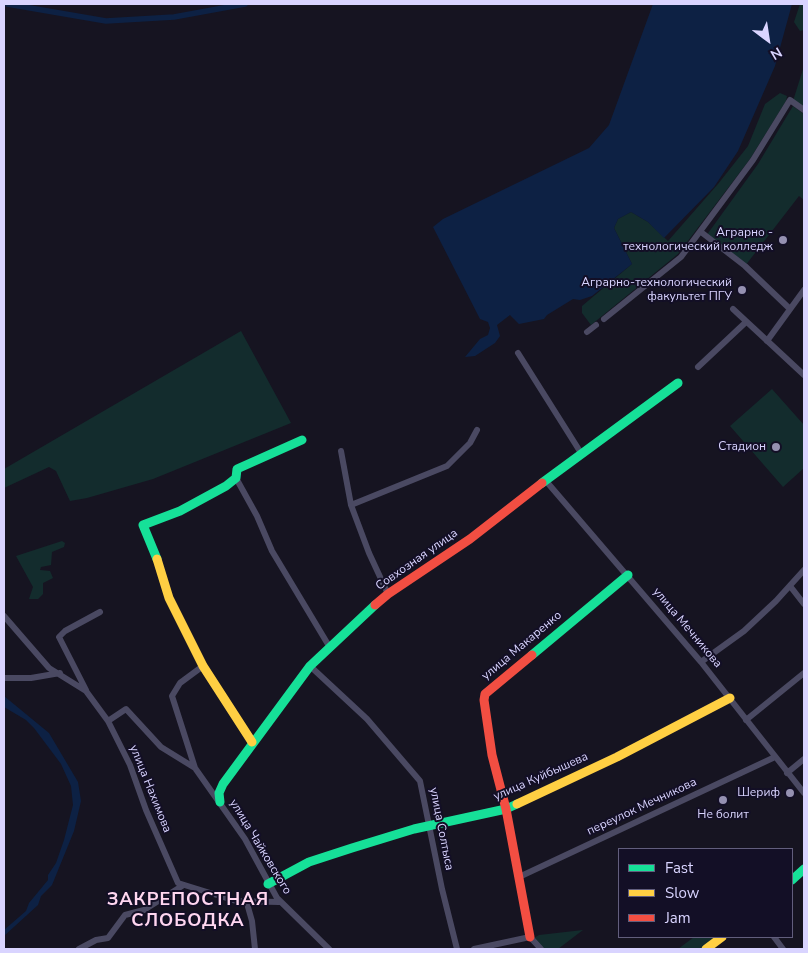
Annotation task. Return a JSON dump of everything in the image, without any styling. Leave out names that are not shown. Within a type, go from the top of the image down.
[{"type":"street","points":[[604,319],[681,256],[701,232],[753,160],[790,100],[804,110]]},
{"type":"street","points":[[701,232],[745,266],[790,309]]},
{"type":"street","points":[[767,341],[804,290]]},
{"type":"street","points":[[733,309],[804,375]]},
{"type":"street","points":[[698,368],[746,322]]},
{"type":"street","points":[[587,332],[596,325]]},
{"type":"street","points":[[518,353],[580,453]]},
{"type":"street","name":"Совхозная улица","points":[[220,802],[219,793],[223,784],[252,742],[310,666],[329,646],[388,594],[470,539],[580,453],[678,383]]},
{"type":"street","points":[[351,505],[448,466],[470,443],[477,430]]},
{"type":"street","points":[[302,440],[237,469],[236,478],[257,516],[272,551],[329,646]]},
{"type":"street","points":[[341,451],[351,505],[369,553],[388,594]]},
{"type":"street","points":[[236,478],[226,486],[180,511],[143,525],[156,557],[168,598],[204,666],[252,742]]},
{"type":"street","name":"улица Мечникова","points":[[546,481],[701,662],[804,793]]},
{"type":"street","points":[[701,662],[744,631],[804,570]]},
{"type":"street","name":"улица Макаренко","points":[[530,937],[506,809],[492,755],[484,700],[485,694],[628,575]]},
{"type":"street","points":[[790,586],[804,604]]},
{"type":"street","points":[[86,691],[58,637],[65,631],[100,612]]},
{"type":"street","name":"улица Нахимова","points":[[4,616],[49,668],[60,673],[86,691],[108,721],[130,765],[174,878],[182,886]]},
{"type":"street","points":[[195,768],[172,696],[180,683],[204,666]]},
{"type":"street","name":"улица Солтыса","points":[[310,666],[367,718],[420,781],[442,889],[457,949]]},
{"type":"street","points":[[4,678],[31,678],[60,673]]},
{"type":"street","points":[[746,720],[804,673]]},
{"type":"street","name":"улица Куйбышева","points":[[268,884],[310,862],[430,825],[506,809],[617,757],[730,698]]},
{"type":"street","name":"улица Чайковского","points":[[108,721],[126,709],[161,747],[195,768],[245,840],[268,884],[280,902],[329,949]]},
{"type":"street","name":"переулок Мечникова","points":[[519,877],[775,757]]},
{"type":"street","points":[[787,773],[804,759]]},
{"type":"street","points":[[793,879],[804,870]]},
{"type":"street","points":[[79,949],[96,940],[108,938],[125,915],[144,910],[182,886],[236,901],[280,902]]},
{"type":"street","points":[[246,900],[252,921],[255,949]]},
{"type":"street","points":[[474,949],[530,937],[541,949]]},
{"type":"street","points":[[706,949],[721,938]]},
{"type":"street","points":[[775,938],[783,949]]},
{"type":"green space","points":[[800,4],[804,4],[804,30],[800,31],[794,22]]},
{"type":"green space","points":[[804,66],[804,108],[793,101]]},
{"type":"green space","points":[[780,93],[787,96],[786,101],[750,159],[678,254],[591,325],[582,313],[582,306],[632,264],[614,228],[618,219],[631,212],[648,222],[668,241],[718,184],[748,146],[765,104]]},
{"type":"green space","points":[[793,106],[804,114],[804,200],[799,196],[745,266],[706,236],[758,164]]},
{"type":"green space","points":[[241,331],[291,423],[153,479],[87,498],[70,501],[56,471],[49,467],[4,488],[4,469]]},
{"type":"green space","name":"Стадион","points":[[772,389],[804,425],[804,468],[783,487],[730,426]]},
{"type":"green space","points":[[62,541],[65,543],[64,547],[52,552],[51,565],[41,567],[40,570],[50,571],[53,578],[43,583],[43,594],[38,599],[29,599],[33,587],[16,556]]},
{"type":"green space","points":[[583,930],[558,949],[541,949],[532,939],[539,935]]},
{"type":"green space","points":[[693,938],[721,938],[706,949],[678,949]]},
{"type":"water","points":[[653,4],[792,4],[775,66],[738,151],[714,187],[664,238],[648,222],[631,212],[618,219],[614,228],[632,264],[592,296],[580,300],[573,299],[547,315],[544,319],[519,324],[510,315],[497,325],[500,336],[495,343],[475,356],[465,357],[480,339],[488,335],[490,328],[488,322],[480,319],[433,227],[443,219],[589,148],[609,125]]},
{"type":"water","points":[[4,696],[49,733],[78,782],[81,801],[74,831],[52,885],[41,896],[38,905],[4,936],[4,930],[26,911],[29,903],[48,880],[48,875],[56,863],[64,840],[73,805],[71,786],[61,764],[26,720],[4,707]]},
{"type":"waterway","points":[[7,4],[106,21],[174,17],[245,4]]},
{"type":"traffic: fast","points":[[542,483],[678,383]]},
{"type":"traffic: fast","points":[[157,559],[143,525],[180,511],[226,486],[236,478],[237,469],[302,440]]},
{"type":"traffic: fast","points":[[532,655],[628,575]]},
{"type":"traffic: fast","points":[[220,802],[219,793],[223,784],[310,666],[375,605]]},
{"type":"traffic: fast","points":[[268,884],[309,862],[352,848],[414,829],[506,809],[517,804]]},
{"type":"traffic: fast","points":[[793,879],[804,869]]},
{"type":"traffic: slow","points":[[157,559],[169,598],[203,666],[252,742]]},
{"type":"traffic: slow","points":[[517,804],[617,757],[730,698]]},
{"type":"traffic: slow","points":[[706,949],[721,938]]},
{"type":"traffic: jam","points":[[375,605],[388,594],[470,539],[542,483]]},
{"type":"traffic: jam","points":[[530,937],[506,809],[492,755],[484,700],[485,694],[532,655]]},
{"type":"place","name":"Аграрно - технологический колледж","points":[[783,240]]},
{"type":"place","name":"Аграрно-технологический факультет ПГУ","points":[[742,290]]},
{"type":"place","name":"Стадион","points":[[776,447]]},
{"type":"place","name":"Шериф","points":[[790,793]]},
{"type":"place","name":"Не болит","points":[[723,800]]},
{"type":"district","name":"ЗАКРЕПОСТНАЯ СЛОБОДКА","points":[[188,911]]}]
